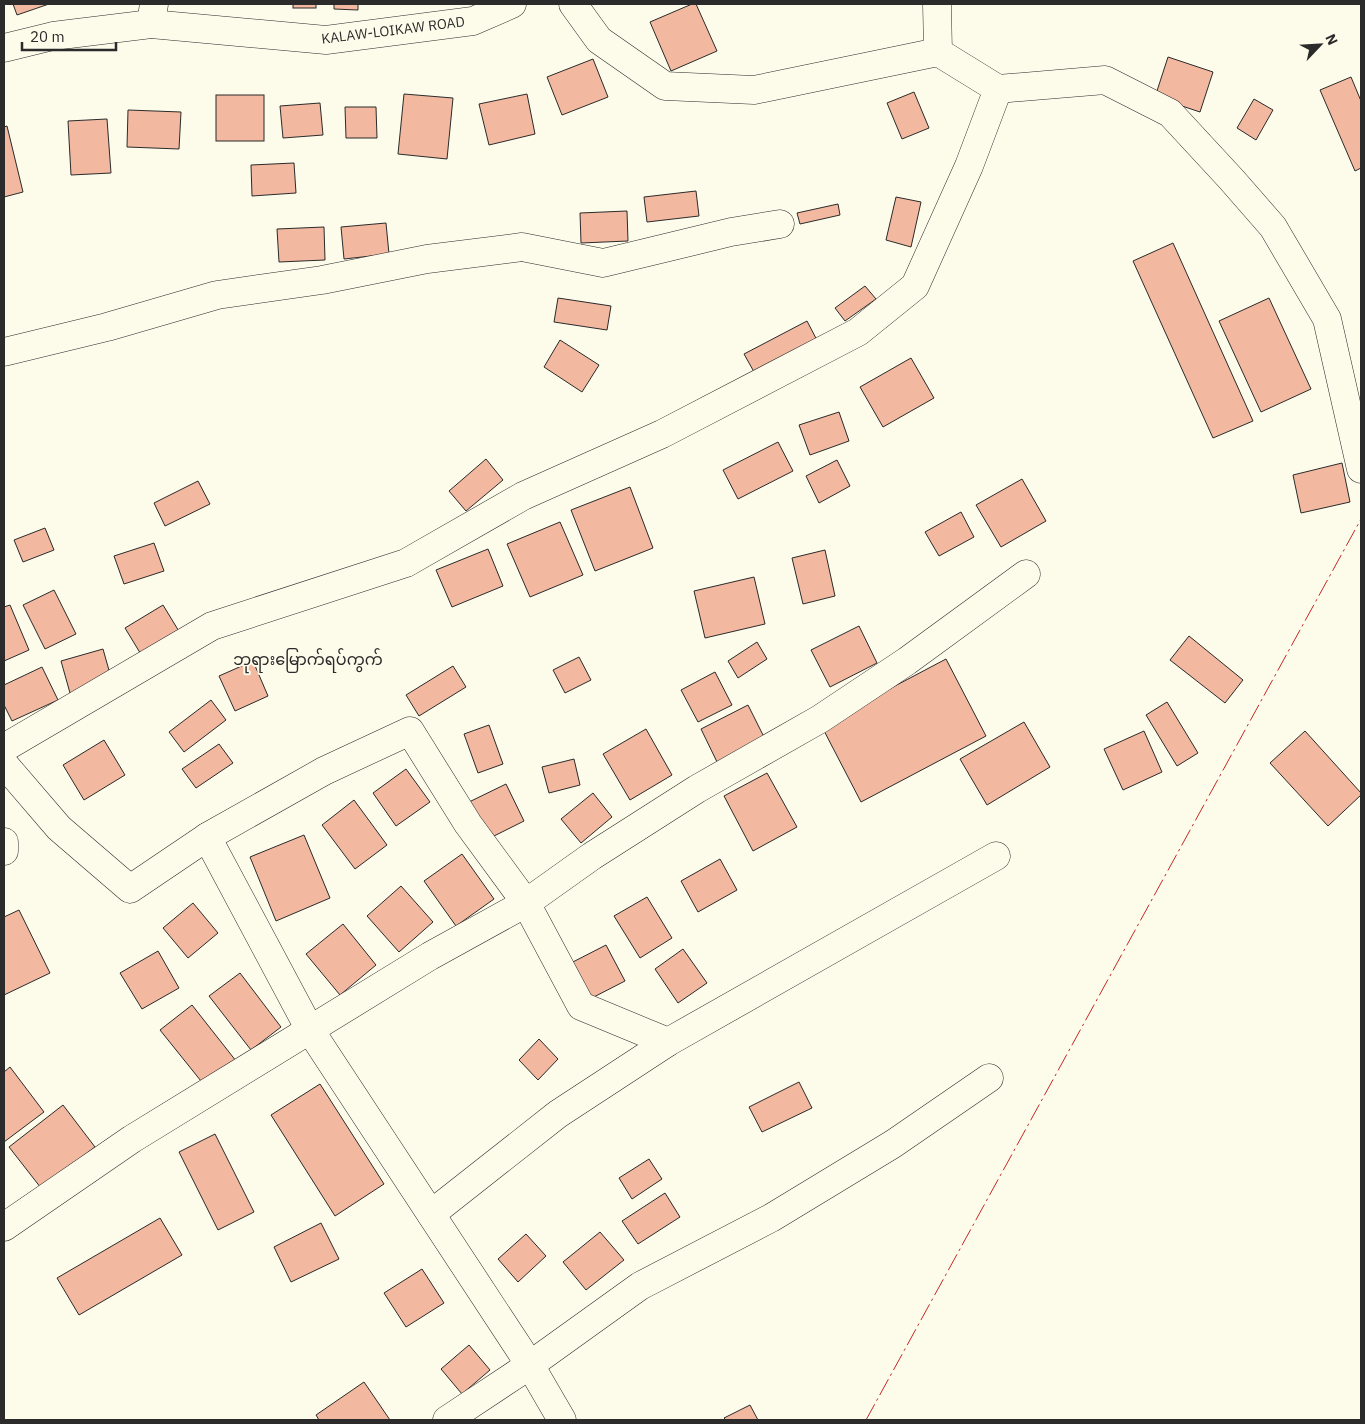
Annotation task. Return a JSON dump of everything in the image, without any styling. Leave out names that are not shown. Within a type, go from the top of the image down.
[{"type":"street","name":"KALAW-LOIKAW ROAD","points":[[4,48],[153,14],[326,40],[473,21],[512,4]]},
{"type":"street","points":[[574,4],[599,40],[665,86],[754,90],[938,52],[998,88],[1105,80],[1170,113],[1273,227],[1327,319],[1361,469]]},
{"type":"street","points":[[936,4],[938,52]]},
{"type":"street","points":[[4,748],[212,626],[406,563],[523,496],[662,434],[858,332],[915,286],[969,166],[998,88]]},
{"type":"street","points":[[4,352],[107,327],[216,295],[322,280],[427,259],[522,247],[603,263],[731,232],[780,224]]},
{"type":"street","points":[[4,1227],[132,1139],[430,956],[526,903],[592,856],[697,789],[820,719],[907,662],[1026,574]]},
{"type":"street","points":[[4,764],[59,828],[130,889],[207,837],[324,772],[410,731],[468,824],[526,903],[581,1006],[668,1042]]},
{"type":"street","points":[[207,837],[310,1030],[530,1365],[562,1420]]},
{"type":"street","points":[[4,842],[4,851]]},
{"type":"street","points":[[431,1214],[558,1114],[668,1042],[996,856]]},
{"type":"street","points":[[447,1420],[530,1365],[640,1286],[771,1218],[893,1144],[989,1078]]},
{"type":"building","points":[[13,4],[49,4],[17,15]]},
{"type":"building","points":[[293,4],[316,4],[316,8],[293,8]]},
{"type":"building","points":[[334,4],[358,4],[358,10],[334,9]]},
{"type":"building","points":[[696,4],[717,51],[671,71],[650,22]]},
{"type":"building","points":[[1168,57],[1213,72],[1200,112],[1155,97]]},
{"type":"building","points":[[593,59],[608,97],[562,115],[547,77]]},
{"type":"building","points":[[1351,77],[1361,101],[1361,168],[1355,171],[1320,90]]},
{"type":"building","points":[[914,92],[929,128],[902,139],[887,103]]},
{"type":"building","points":[[404,94],[453,98],[447,159],[398,154]]},
{"type":"building","points":[[527,94],[535,134],[489,145],[479,104]]},
{"type":"building","points":[[216,95],[264,95],[264,141],[216,141]]},
{"type":"building","points":[[1254,99],[1273,110],[1256,140],[1237,128]]},
{"type":"building","points":[[320,103],[323,135],[283,138],[280,106]]},
{"type":"building","points":[[345,107],[376,107],[377,138],[346,138]]},
{"type":"building","points":[[128,110],[181,112],[179,149],[127,147]]},
{"type":"building","points":[[107,119],[111,173],[71,175],[68,121]]},
{"type":"building","points":[[7,126],[23,192],[4,197],[4,127]]},
{"type":"building","points":[[294,163],[296,193],[252,196],[251,165]]},
{"type":"building","points":[[696,191],[699,216],[647,222],[644,197]]},
{"type":"building","points":[[896,197],[921,202],[911,247],[886,240]]},
{"type":"building","points":[[838,204],[840,215],[800,224],[797,213]]},
{"type":"building","points":[[627,211],[628,241],[581,243],[580,213]]},
{"type":"building","points":[[386,223],[389,254],[344,259],[341,227]]},
{"type":"building","points":[[324,227],[325,260],[279,262],[277,229]]},
{"type":"building","points":[[1173,243],[1253,421],[1213,438],[1133,261]]},
{"type":"building","points":[[865,286],[876,299],[845,321],[835,308]]},
{"type":"building","points":[[558,298],[611,306],[607,330],[554,322]]},
{"type":"building","points":[[1269,298],[1311,389],[1261,412],[1219,321]]},
{"type":"building","points":[[807,321],[820,346],[758,379],[744,354]]},
{"type":"building","points":[[560,340],[599,365],[582,392],[544,367]]},
{"type":"building","points":[[911,358],[934,398],[883,427],[860,387]]},
{"type":"building","points":[[839,412],[849,441],[810,455],[799,425]]},
{"type":"building","points":[[778,442],[793,471],[738,499],[723,470]]},
{"type":"building","points":[[486,459],[503,480],[466,511],[449,491]]},
{"type":"building","points":[[837,460],[850,486],[819,503],[806,476]]},
{"type":"building","points":[[1342,463],[1350,502],[1301,513],[1293,475]]},
{"type":"building","points":[[1022,479],[1046,521],[1001,547],[976,505]]},
{"type":"building","points":[[198,481],[210,504],[165,526],[154,503]]},
{"type":"building","points":[[630,487],[653,548],[595,571],[571,510]]},
{"type":"building","points":[[961,512],[974,537],[939,556],[925,532]]},
{"type":"building","points":[[560,522],[583,575],[530,597],[507,544]]},
{"type":"building","points":[[45,528],[54,550],[23,562],[14,540]]},
{"type":"building","points":[[154,543],[164,571],[124,584],[114,556]]},
{"type":"building","points":[[488,549],[503,586],[452,607],[436,570]]},
{"type":"building","points":[[825,550],[835,596],[803,604],[792,558]]},
{"type":"building","points":[[754,577],[765,624],[705,638],[694,591]]},
{"type":"building","points":[[54,590],[76,634],[45,649],[23,605]]},
{"type":"building","points":[[10,605],[29,650],[4,661],[4,607]]},
{"type":"building","points":[[163,605],[180,633],[142,656],[125,628]]},
{"type":"building","points":[[859,626],[877,663],[830,687],[811,650]]},
{"type":"building","points":[[1189,636],[1243,680],[1225,703],[1170,660]]},
{"type":"building","points":[[757,642],[767,659],[738,678],[728,661]]},
{"type":"building","points":[[103,649],[112,681],[70,693],[61,661]]},
{"type":"building","points":[[579,657],[591,680],[565,693],[553,670]]},
{"type":"building","points":[[946,659],[986,736],[861,802],[821,725]]},
{"type":"building","points":[[253,661],[268,696],[235,711],[219,676]]},
{"type":"building","points":[[453,666],[466,687],[419,716],[406,695]]},
{"type":"building","points":[[42,667],[58,700],[12,721],[4,705],[4,685]]},
{"type":"building","points":[[715,672],[732,705],[698,722],[681,690]]},
{"type":"building","points":[[211,700],[226,720],[184,752],[169,732]]},
{"type":"building","points":[[1167,702],[1198,753],[1177,766],[1146,715]]},
{"type":"building","points":[[748,705],[766,741],[719,766],[701,729]]},
{"type":"building","points":[[1024,722],[1050,767],[987,805],[960,759]]},
{"type":"building","points":[[489,725],[503,764],[478,773],[464,734]]},
{"type":"building","points":[[646,729],[672,775],[630,800],[603,754]]},
{"type":"building","points":[[1144,731],[1162,772],[1123,790],[1104,749]]},
{"type":"building","points":[[1305,731],[1361,793],[1328,826],[1270,763]]},
{"type":"building","points":[[104,740],[125,775],[84,800],[63,765]]},
{"type":"building","points":[[219,744],[233,763],[196,788],[182,769]]},
{"type":"building","points":[[574,759],[580,785],[549,793],[542,767]]},
{"type":"building","points":[[406,769],[430,802],[396,826],[373,793]]},
{"type":"building","points":[[767,773],[797,827],[753,851],[724,796]]},
{"type":"building","points":[[506,784],[524,821],[488,839],[469,802]]},
{"type":"building","points":[[593,793],[612,817],[581,843],[561,819]]},
{"type":"building","points":[[354,800],[387,845],[355,869],[322,825]]},
{"type":"building","points":[[304,835],[330,898],[276,921],[250,857]]},
{"type":"building","points":[[462,854],[494,899],[456,926],[424,881]]},
{"type":"building","points":[[720,859],[737,890],[698,912],[681,881]]},
{"type":"building","points":[[401,886],[433,922],[399,952],[367,916]]},
{"type":"building","points":[[647,897],[672,938],[640,958],[614,916]]},
{"type":"building","points":[[193,903],[218,933],[188,958],[163,928]]},
{"type":"building","points":[[19,910],[50,973],[4,995],[4,917]]},
{"type":"building","points":[[343,924],[376,965],[340,995],[306,954]]},
{"type":"building","points":[[606,945],[625,981],[586,1001],[567,965]]},
{"type":"building","points":[[683,949],[707,983],[678,1003],[655,969]]},
{"type":"building","points":[[158,951],[179,988],[142,1009],[120,973]]},
{"type":"building","points":[[240,973],[281,1027],[251,1050],[209,996]]},
{"type":"building","points":[[192,1005],[240,1066],[205,1086],[160,1030]]},
{"type":"building","points":[[539,1039],[558,1059],[538,1080],[519,1060]]},
{"type":"building","points":[[10,1067],[44,1112],[4,1142],[4,1072]]},
{"type":"building","points":[[799,1082],[812,1108],[762,1132],[749,1107]]},
{"type":"building","points":[[320,1084],[384,1184],[335,1216],[271,1115]]},
{"type":"building","points":[[63,1105],[95,1147],[41,1188],[9,1147]]},
{"type":"building","points":[[215,1134],[254,1212],[218,1230],[179,1152]]},
{"type":"building","points":[[649,1159],[662,1179],[632,1199],[619,1178]]},
{"type":"building","points":[[665,1193],[680,1217],[638,1244],[622,1221]]},
{"type":"building","points":[[160,1218],[182,1255],[79,1315],[57,1278]]},
{"type":"building","points":[[321,1223],[339,1259],[291,1282],[274,1247]]},
{"type":"building","points":[[600,1232],[624,1260],[586,1290],[563,1262]]},
{"type":"building","points":[[526,1234],[546,1256],[518,1282],[498,1259]]},
{"type":"building","points":[[422,1269],[444,1303],[406,1327],[384,1293]]},
{"type":"building","points":[[469,1345],[490,1370],[462,1394],[441,1369]]},
{"type":"building","points":[[364,1382],[390,1420],[319,1420],[316,1415]]},
{"type":"building","points":[[750,1405],[758,1420],[726,1420],[724,1418]]},
{"type":"power","points":[[866,1420],[1361,519]]},
{"type":"district","name":"ဘုရားမြောက်ရပ်ကွက်","points":[[308,659]]}]
